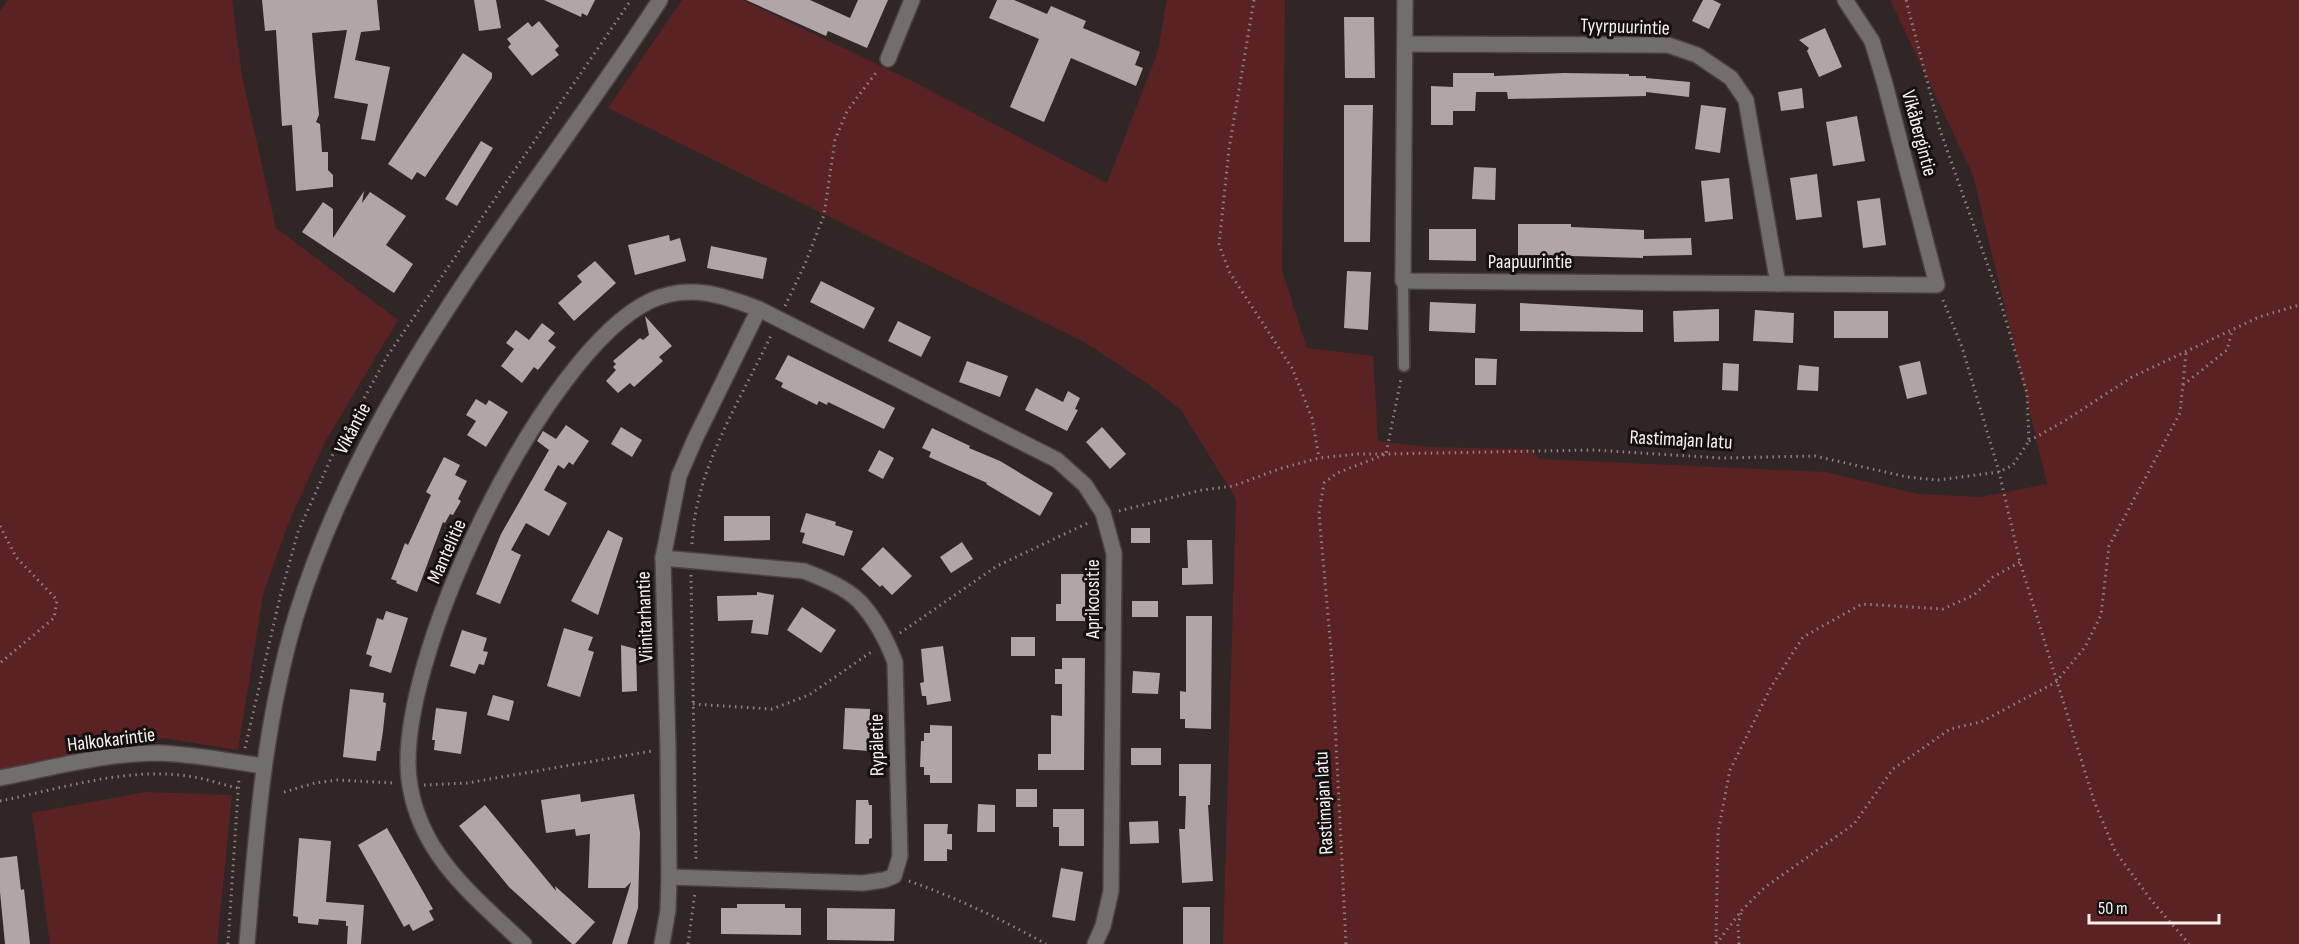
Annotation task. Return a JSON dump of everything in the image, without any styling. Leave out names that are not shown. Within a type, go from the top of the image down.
[{"type":"street","name":"Vikåntie","points":[[247,944],[263,766],[276,695],[296,616],[346,485],[405,374],[473,267],[660,0]]},
{"type":"street","points":[[888,59],[912,0]]},
{"type":"street","points":[[1404,281],[1406,0]]},
{"type":"street","name":"Vikåbergintie","points":[[1845,0],[1872,41],[1937,285]]},
{"type":"street","name":"Tyyrpuurintie","points":[[1405,44],[1668,45],[1697,55],[1731,78],[1746,100],[1778,284]]},
{"type":"street","name":"Paapuurintie","points":[[1404,281],[1937,285]]},
{"type":"street","name":"Mantelitie","points":[[525,944],[453,876],[433,850],[421,825],[409,784],[407,751],[412,714],[420,678],[451,590],[499,484],[529,432],[585,355],[609,329],[631,312],[651,301],[678,293],[718,294],[759,309]]},
{"type":"street","name":"Aprikoositie","points":[[759,309],[1057,460],[1086,484],[1104,515],[1114,553],[1111,891],[1103,926],[1095,944]]},
{"type":"street","name":"Viinitarhantie","points":[[662,944],[668,909],[669,877],[663,558],[679,476],[759,309]]},
{"type":"street","name":"Rypäletie","points":[[663,558],[804,572],[826,580],[858,600],[887,641],[895,662],[900,856],[894,876]]},
{"type":"street","name":"Halkokarintie","points":[[0,778],[108,757],[138,754],[180,755],[263,766]]},
{"type":"street","points":[[669,877],[863,883],[894,876]]},
{"type":"lane","points":[[1404,281],[1404,366]]},
{"type":"path","points":[[1254,0],[1229,149],[1219,245],[1230,273],[1292,368],[1312,418],[1318,458]]},
{"type":"path","points":[[1906,0],[1940,130],[2000,300],[2027,393],[2029,441]]},
{"type":"path","points":[[688,944],[697,877],[694,652],[690,614],[693,524],[715,451],[805,264],[824,215],[836,140],[847,111],[866,82],[888,59]]},
{"type":"path","points":[[1937,285],[1962,347],[1999,472],[2020,562],[2094,801],[2115,851],[2151,900],[2189,944]]},
{"type":"path","points":[[1999,472],[2013,465],[2029,441],[2132,377],[2259,317],[2299,304]]},
{"type":"path","points":[[2183,385],[2228,350],[2232,331]]},
{"type":"path","points":[[1716,944],[1742,910],[1764,888],[1854,824],[1893,769],[1950,729],[1981,722],[2056,682],[2085,647],[2101,615],[2109,546],[2180,413],[2187,353]]},
{"type":"path","points":[[693,704],[772,709],[808,695],[997,566],[1104,515],[1202,490],[1233,486],[1318,458],[1358,453],[1386,454],[1404,366]]},
{"type":"path","name":"Rastimajan latu","points":[[1347,944],[1330,639],[1319,513],[1324,483],[1337,473],[1386,454],[1594,450],[1721,458],[1815,456],[1907,477],[1928,479],[1973,477],[1999,472]]},
{"type":"path","points":[[0,526],[16,557],[57,600],[54,618],[0,663]]},
{"type":"path","points":[[1716,944],[1718,832],[1730,770],[1771,687],[1803,637],[1862,604],[1943,609],[1974,594],[1993,577],[2020,562]]},
{"type":"path","points":[[284,792],[315,783],[337,780],[435,786],[467,783],[668,749],[694,748]]},
{"type":"path","points":[[0,801],[107,779],[149,774],[188,776],[237,788]]},
{"type":"path","points":[[894,876],[946,894],[998,917],[1046,944]]},
{"type":"path","points":[[1739,944],[1738,926],[1742,910]]},
{"type":"shaded area","points":[[8,0],[232,0],[242,76],[276,228],[398,320],[325,442],[288,524],[263,595],[238,750],[163,738],[0,772],[0,11]]},
{"type":"shaded area","points":[[682,0],[743,0],[914,82],[1107,183],[1157,54],[1167,0],[1285,0],[1282,271],[1307,348],[1373,356],[1378,441],[1425,447],[1531,449],[1540,459],[1825,472],[1918,494],[1981,497],[2047,484],[1973,175],[1890,0],[2299,0],[2299,944],[1223,944],[1236,499],[1181,410],[1148,384],[1084,342],[608,108]]},
{"type":"shaded area","points":[[146,792],[232,795],[217,944],[50,944],[32,813]]},
{"type":"building","points":[[262,0],[377,0],[380,30],[361,32],[355,60],[390,67],[375,141],[361,139],[368,104],[334,98],[347,30],[312,33],[319,115],[316,122],[320,124],[322,152],[328,152],[328,170],[333,175],[333,187],[296,191],[292,125],[282,126],[276,30],[265,31]]},
{"type":"building","points":[[474,0],[496,0],[501,28],[479,31]]},
{"type":"building","points":[[544,0],[595,0],[587,16],[582,13],[581,17]]},
{"type":"building","points":[[746,0],[810,0],[850,18],[858,0],[888,0],[867,48],[828,31],[826,36]]},
{"type":"building","points":[[997,0],[1014,0],[1047,14],[1051,6],[1086,21],[1083,28],[1140,52],[1135,65],[1143,68],[1136,86],[1071,58],[1044,122],[1010,107],[1039,39],[989,18]]},
{"type":"building","points":[[1703,0],[1713,0],[1721,4],[1709,29],[1692,21]]},
{"type":"building","points":[[1344,17],[1374,17],[1375,78],[1345,78]]},
{"type":"building","points":[[539,21],[559,46],[555,50],[559,55],[532,76],[508,47],[511,44],[507,39],[528,22],[532,27]]},
{"type":"building","points":[[1825,28],[1842,67],[1819,77],[1807,51],[1809,48],[1799,40]]},
{"type":"building","points":[[463,53],[492,73],[492,78],[425,177],[417,172],[412,180],[388,164]]},
{"type":"building","points":[[1453,73],[1494,73],[1494,76],[1564,73],[1629,74],[1629,76],[1690,82],[1689,97],[1646,92],[1646,96],[1508,99],[1507,92],[1476,92],[1475,111],[1453,111],[1453,125],[1431,125],[1431,86],[1453,87]]},
{"type":"building","points":[[1802,88],[1804,108],[1781,111],[1778,92]]},
{"type":"building","points":[[1344,105],[1373,105],[1370,242],[1344,242]]},
{"type":"building","points":[[1701,105],[1726,108],[1720,153],[1695,149]]},
{"type":"building","points":[[1857,116],[1865,161],[1833,166],[1826,122]]},
{"type":"building","points":[[481,141],[493,148],[457,206],[445,199]]},
{"type":"building","points":[[1474,167],[1496,168],[1495,200],[1472,199]]},
{"type":"building","points":[[1817,174],[1822,217],[1796,220],[1790,178]]},
{"type":"building","points":[[1729,178],[1733,219],[1705,222],[1701,181]]},
{"type":"building","points":[[364,191],[362,203],[370,192],[406,216],[386,245],[413,264],[394,293],[302,232],[323,202],[333,209],[333,238]]},
{"type":"building","points":[[1880,198],[1886,245],[1863,248],[1857,201]]},
{"type":"building","points":[[1518,224],[1571,224],[1571,227],[1644,230],[1644,239],[1691,238],[1692,255],[1643,256],[1643,258],[1571,256],[1571,259],[1518,259]]},
{"type":"building","points":[[1429,229],[1476,229],[1476,261],[1429,260]]},
{"type":"building","points":[[669,235],[670,241],[680,238],[686,261],[635,275],[628,245]]},
{"type":"building","points":[[711,246],[767,258],[763,279],[707,268]]},
{"type":"building","points":[[595,261],[616,283],[574,321],[558,303],[582,282],[577,276]]},
{"type":"building","points":[[1347,271],[1371,272],[1368,330],[1344,328]]},
{"type":"building","points":[[821,281],[875,308],[864,329],[810,302]]},
{"type":"building","points":[[1430,302],[1476,304],[1475,333],[1429,331]]},
{"type":"building","points":[[1520,303],[1643,310],[1643,332],[1520,331]]},
{"type":"building","points":[[1719,309],[1719,341],[1674,342],[1673,311]]},
{"type":"building","points":[[1755,310],[1794,313],[1793,343],[1753,341]]},
{"type":"building","points":[[1834,311],[1888,311],[1888,338],[1834,338]]},
{"type":"building","points":[[645,316],[672,346],[659,357],[663,361],[634,387],[630,383],[618,393],[606,381],[616,370],[613,367],[616,364],[613,361],[640,338],[643,340],[649,335]]},
{"type":"building","points":[[898,321],[931,337],[921,357],[888,341]]},
{"type":"building","points":[[542,323],[555,333],[548,341],[556,347],[538,370],[534,367],[522,383],[501,366],[514,349],[506,343],[516,330],[529,340]]},
{"type":"building","points":[[788,355],[895,408],[884,429],[828,402],[827,405],[819,401],[817,405],[781,387],[783,383],[775,379]]},
{"type":"building","points":[[1475,358],[1497,359],[1496,385],[1475,385]]},
{"type":"building","points":[[967,361],[1008,376],[1000,397],[959,382]]},
{"type":"building","points":[[1920,361],[1927,394],[1907,399],[1899,366]]},
{"type":"building","points":[[1723,363],[1739,364],[1738,391],[1722,390]]},
{"type":"building","points":[[1799,365],[1819,367],[1818,391],[1797,390]]},
{"type":"building","points":[[1036,388],[1063,402],[1068,391],[1080,398],[1075,409],[1078,410],[1067,431],[1025,410]]},
{"type":"building","points":[[476,399],[486,405],[489,400],[508,412],[486,447],[467,435],[476,421],[466,415]]},
{"type":"building","points":[[566,425],[589,441],[573,465],[569,462],[564,469],[558,465],[544,490],[567,503],[549,536],[526,523],[511,550],[521,555],[500,604],[476,594],[501,534],[549,450],[537,441],[543,431],[556,439]]},
{"type":"building","points":[[621,427],[642,440],[632,457],[611,444]]},
{"type":"building","points":[[1102,427],[1126,454],[1110,469],[1086,442]]},
{"type":"building","points":[[932,428],[970,446],[969,448],[1000,461],[1053,493],[1040,516],[987,483],[929,457],[931,452],[922,448]]},
{"type":"building","points":[[879,450],[894,458],[883,479],[868,471]]},
{"type":"building","points":[[444,457],[460,465],[455,475],[467,481],[458,499],[461,501],[453,515],[450,514],[445,523],[443,522],[417,592],[391,579],[405,543],[408,545],[431,495],[426,492]]},
{"type":"building","points":[[806,513],[836,522],[835,525],[853,531],[844,556],[802,543],[805,533],[800,532]]},
{"type":"building","points":[[724,516],[770,516],[770,540],[724,541]]},
{"type":"building","points":[[1131,528],[1150,528],[1150,543],[1131,543]]},
{"type":"building","points":[[608,530],[623,538],[598,615],[571,601]]},
{"type":"building","points":[[1187,540],[1212,540],[1213,584],[1182,585],[1182,568],[1188,568]]},
{"type":"building","points":[[962,542],[973,559],[951,573],[940,557]]},
{"type":"building","points":[[883,547],[912,576],[892,595],[861,569]]},
{"type":"building","points":[[1061,574],[1085,574],[1085,621],[1056,621],[1056,604],[1061,604]]},
{"type":"building","points":[[757,592],[774,595],[768,635],[751,633],[753,620],[718,621],[717,596],[757,595]]},
{"type":"building","points":[[1132,601],[1158,601],[1158,617],[1132,617]]},
{"type":"building","points":[[802,607],[836,630],[821,653],[787,630]]},
{"type":"building","points":[[386,611],[408,618],[391,673],[369,666],[372,656],[366,654],[377,618],[383,620]]},
{"type":"building","points":[[1186,616],[1212,616],[1211,729],[1185,728],[1185,719],[1180,719],[1180,691],[1186,692]]},
{"type":"building","points":[[564,628],[593,637],[588,650],[594,652],[580,697],[547,686]]},
{"type":"building","points":[[462,630],[487,638],[483,651],[488,652],[484,665],[479,664],[475,674],[450,666]]},
{"type":"building","points":[[1011,637],[1035,637],[1035,656],[1011,656]]},
{"type":"building","points":[[621,645],[636,649],[637,691],[622,692]]},
{"type":"building","points":[[943,646],[951,701],[927,705],[926,696],[922,696],[920,683],[924,682],[921,649]]},
{"type":"building","points":[[1062,658],[1085,658],[1084,770],[1038,770],[1038,754],[1051,754],[1051,715],[1062,716],[1062,684],[1055,684],[1055,669],[1062,669]]},
{"type":"building","points":[[1133,671],[1160,673],[1158,694],[1132,693]]},
{"type":"building","points":[[350,689],[384,693],[383,702],[386,703],[383,731],[376,761],[343,757]]},
{"type":"building","points":[[493,695],[514,701],[509,721],[487,715]]},
{"type":"building","points":[[436,708],[467,712],[461,754],[434,750],[435,740],[432,740]]},
{"type":"building","points":[[845,708],[870,709],[869,751],[843,749]]},
{"type":"building","points":[[930,725],[952,726],[952,783],[930,783],[930,775],[924,775],[924,767],[920,767],[921,741],[924,741],[924,733],[930,733]]},
{"type":"building","points":[[1131,748],[1161,748],[1161,765],[1131,765]]},
{"type":"building","points":[[1179,764],[1211,764],[1210,805],[1208,805],[1213,881],[1182,883],[1179,829],[1185,829],[1186,796],[1179,796]]},
{"type":"building","points":[[1016,789],[1037,789],[1037,807],[1016,807]]},
{"type":"building","points":[[580,794],[581,802],[634,794],[640,833],[638,908],[627,944],[612,944],[631,882],[625,888],[588,888],[590,834],[576,836],[575,829],[546,833],[541,800]]},
{"type":"building","points":[[856,800],[868,800],[869,805],[872,805],[872,838],[869,839],[869,844],[855,844]]},
{"type":"building","points":[[978,804],[995,805],[995,832],[977,832]]},
{"type":"building","points":[[485,805],[556,891],[555,886],[595,922],[575,944],[572,944],[509,887],[459,826]]},
{"type":"building","points":[[1053,809],[1084,809],[1084,846],[1059,846],[1059,827],[1053,827]]},
{"type":"building","points":[[1158,821],[1159,843],[1130,844],[1129,822]]},
{"type":"building","points":[[924,824],[948,824],[947,834],[952,834],[952,850],[947,849],[947,861],[924,861]]},
{"type":"building","points":[[387,828],[433,909],[429,911],[434,920],[413,931],[409,924],[404,927],[358,845]]},
{"type":"building","points":[[299,838],[331,841],[326,902],[364,905],[361,944],[347,944],[346,921],[319,919],[318,925],[298,923],[298,917],[293,916]]},
{"type":"building","points":[[17,856],[21,890],[24,889],[30,944],[5,944],[0,892],[0,858]]},
{"type":"building","points":[[1061,868],[1083,872],[1075,921],[1052,917]]},
{"type":"building","points":[[737,904],[785,904],[785,908],[801,908],[801,935],[721,934],[721,908],[737,908]]},
{"type":"building","points":[[1183,907],[1210,907],[1210,944],[1183,944]]},
{"type":"building","points":[[827,908],[895,909],[894,941],[827,940]]}]
